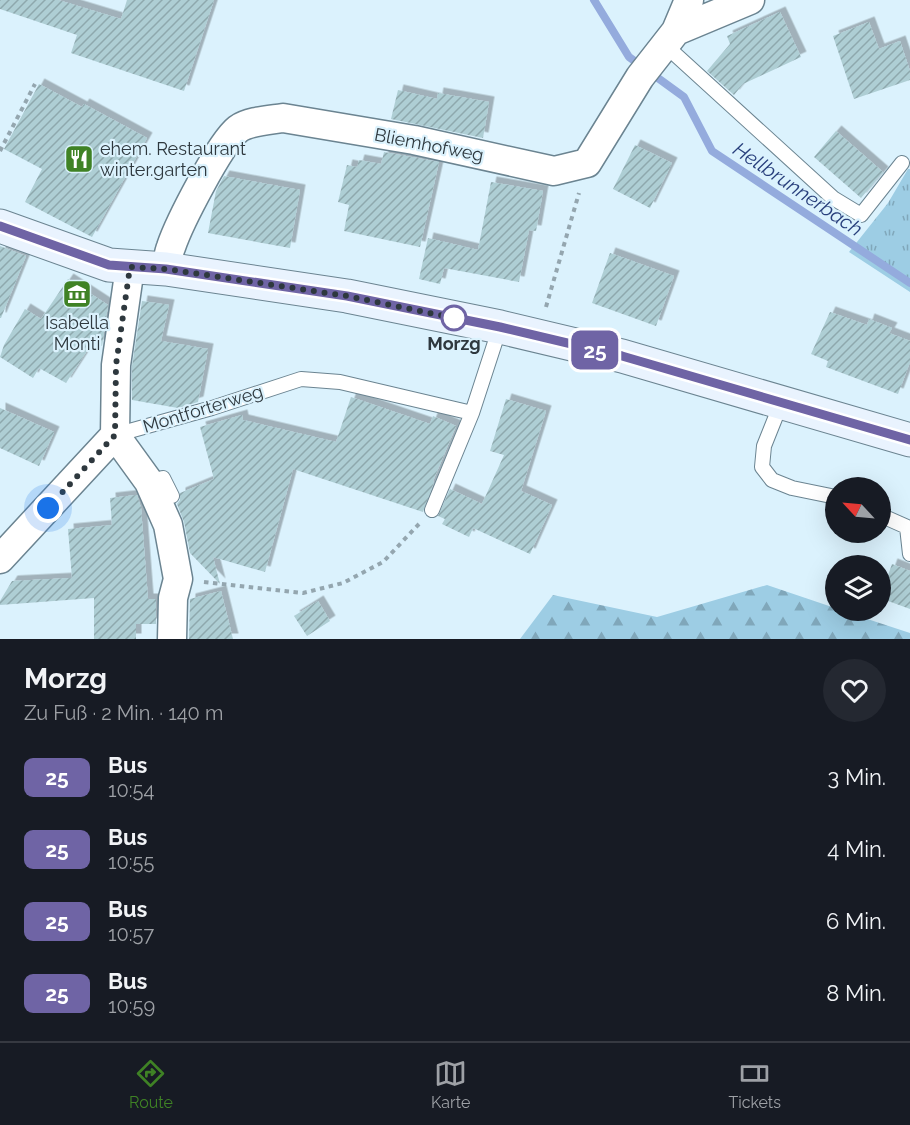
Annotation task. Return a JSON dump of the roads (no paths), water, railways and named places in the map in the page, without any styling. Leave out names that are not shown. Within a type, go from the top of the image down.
[{"type":"street","points":[[658,53],[689,0]]},
{"type":"street","points":[[658,53],[750,0]]},
{"type":"street","name":"Bliemhofweg","points":[[166,269],[171,248],[179,230],[226,143],[239,128],[262,121],[284,118],[414,140],[554,171],[587,163],[658,53]]},
{"type":"street","points":[[0,226],[109,265],[166,269],[347,296],[500,327],[622,356],[910,440]]},
{"type":"street","points":[[0,559],[115,435],[116,365],[130,267]]},
{"type":"street","name":"Montforterweg","points":[[115,435],[161,489],[178,579],[173,598],[172,639]]},
{"type":"lane","points":[[658,53],[832,198],[861,215],[902,163]]},
{"type":"lane","points":[[432,510],[472,413],[500,327]]},
{"type":"lane","name":"Montforterweg","points":[[115,435],[212,408],[301,379],[340,382],[472,413]]},
{"type":"lane","points":[[782,401],[764,446],[762,467],[772,480],[792,488],[825,495]]},
{"type":"lane","points":[[891,520],[907,527],[910,554]]},
{"type":"waterway","name":"Hellbrunnerbach","points":[[594,0],[629,57],[684,97],[712,151],[910,283]]},
{"type":"place","name":"ehem. Restaurant winter.garten","points":[[79,159]]},
{"type":"place","name":"Isabella Monti","points":[[77,294]]},
{"type":"place","name":"Morzg","points":[[454,318]]}]
